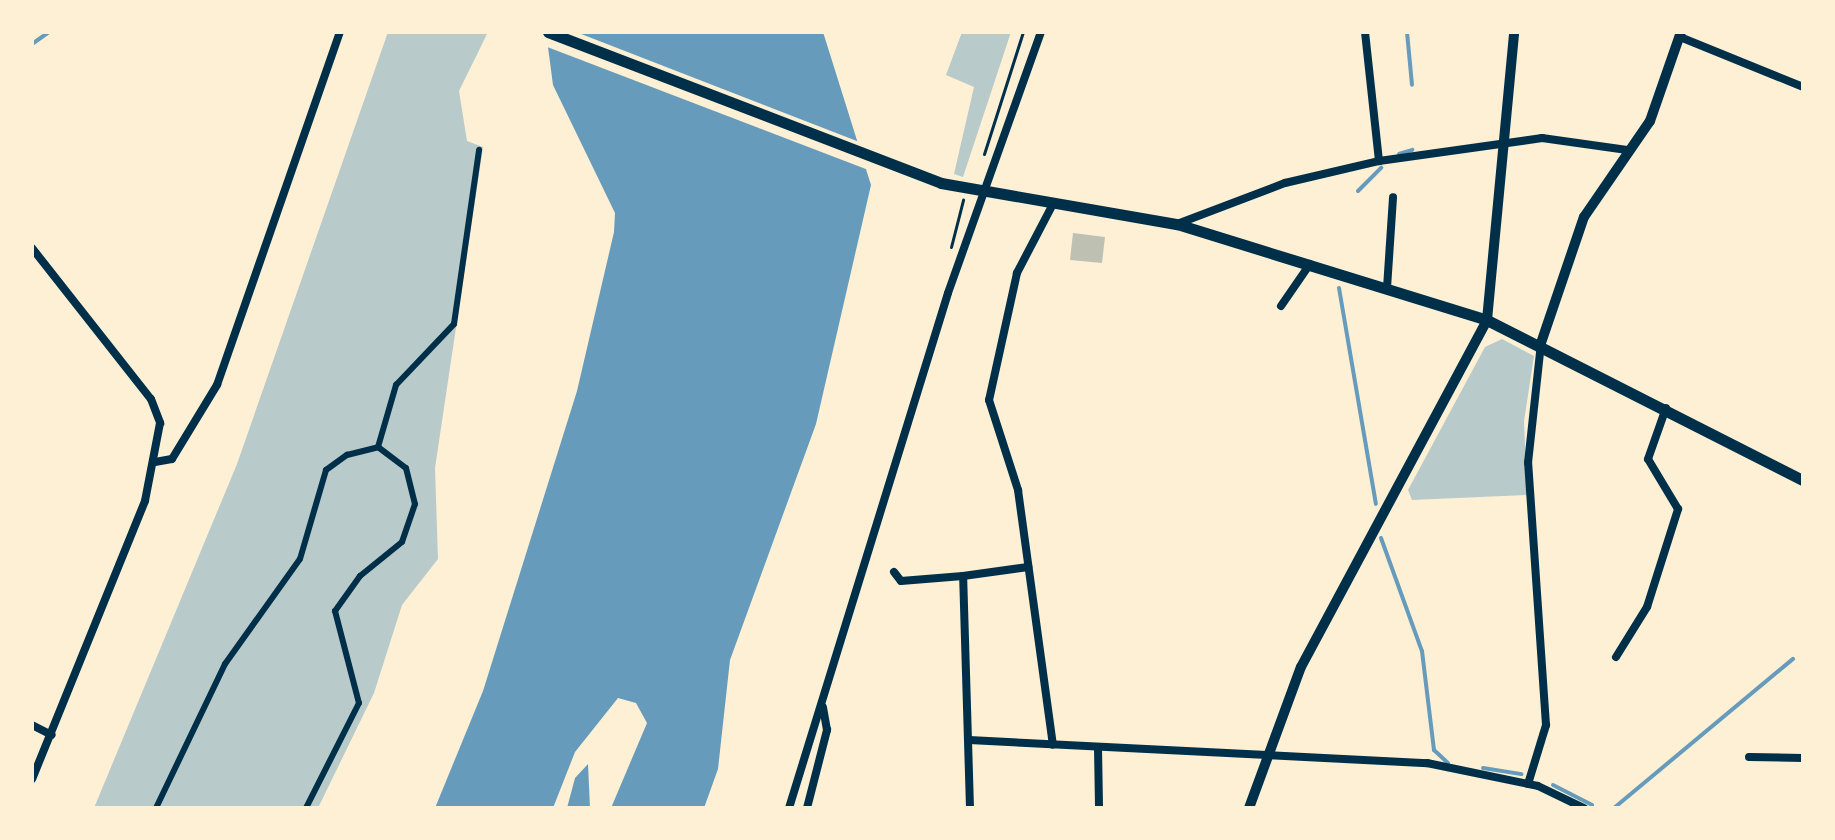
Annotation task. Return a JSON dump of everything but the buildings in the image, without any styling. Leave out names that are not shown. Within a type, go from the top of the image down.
[{"type":"main road","points":[[548,32],[962,188],[1177,224],[1487,320],[1541,343],[1803,480]]},
{"type":"street","points":[[155,462],[172,459],[217,385],[340,32]]},
{"type":"street","points":[[789,808],[985,192],[1041,32]]},
{"type":"street","points":[[1365,32],[1379,161]]},
{"type":"street","points":[[1249,808],[1263,757],[1301,667],[1487,320],[1514,32]]},
{"type":"street","points":[[1528,784],[1546,725],[1528,463],[1541,343],[1584,217],[1654,112],[1680,35],[1803,87]]},
{"type":"street","points":[[1177,224],[1285,183],[1379,161],[1542,138],[1627,150]]},
{"type":"street","points":[[156,808],[225,664],[300,559],[326,470],[378,447],[396,385],[454,324],[479,150]]},
{"type":"street","points":[[1387,288],[1393,197]]},
{"type":"street","points":[[1053,204],[1017,273],[989,400],[1018,490],[1053,745]]},
{"type":"street","points":[[32,248],[151,399],[160,423],[155,462],[52,735],[32,779]]},
{"type":"street","points":[[1281,306],[1310,264]]},
{"type":"street","points":[[1616,657],[1647,607],[1678,509],[1648,459],[1666,408]]},
{"type":"street","points":[[306,808],[359,703],[335,611],[360,576],[402,542],[415,504],[406,468],[378,447]]},
{"type":"street","points":[[894,572],[901,581],[1028,567]]},
{"type":"street","points":[[963,576],[970,808]]},
{"type":"street","points":[[807,808],[827,730],[823,707]]},
{"type":"street","points":[[32,725],[52,735]]},
{"type":"street","points":[[969,740],[1427,763],[1528,784],[1580,807]]},
{"type":"street","points":[[1098,748],[1099,808]]},
{"type":"street","points":[[1749,757],[1803,758]]},
{"type":"path","points":[[980,168],[1023,32]]},
{"type":"shaded area","points":[[388,32],[488,32],[459,91],[467,141],[483,147],[435,468],[438,559],[402,605],[374,693],[318,808],[94,808],[237,464]]},
{"type":"shaded area","points":[[962,32],[1011,32],[963,177],[954,174],[974,87],[946,75]]},
{"type":"shaded area","points":[[1502,339],[1534,356],[1524,421],[1527,495],[1412,500],[1408,490],[1485,347]]},
{"type":"water","points":[[546,32],[823,32],[871,185],[816,424],[730,660],[718,769],[704,808],[611,808],[647,723],[636,703],[618,698],[575,752],[553,808],[435,808],[483,691],[577,391],[614,232],[615,213],[553,85]]},
{"type":"water","points":[[588,764],[590,808],[567,808],[575,778]]},
{"type":"pier","points":[[542,32],[576,32],[862,143],[871,171],[542,45]]},
{"type":"waterway","points":[[32,44],[49,32]]},
{"type":"waterway","points":[[1407,32],[1412,85]]},
{"type":"waterway","points":[[1399,154],[1412,150]]},
{"type":"waterway","points":[[1358,191],[1381,168]]},
{"type":"waterway","points":[[1339,288],[1376,504]]},
{"type":"waterway","points":[[1381,538],[1422,651],[1434,750],[1448,763]]},
{"type":"waterway","points":[[1614,808],[1793,659]]},
{"type":"waterway","points":[[1483,768],[1522,774]]},
{"type":"waterway","points":[[1553,785],[1592,805]]}]
